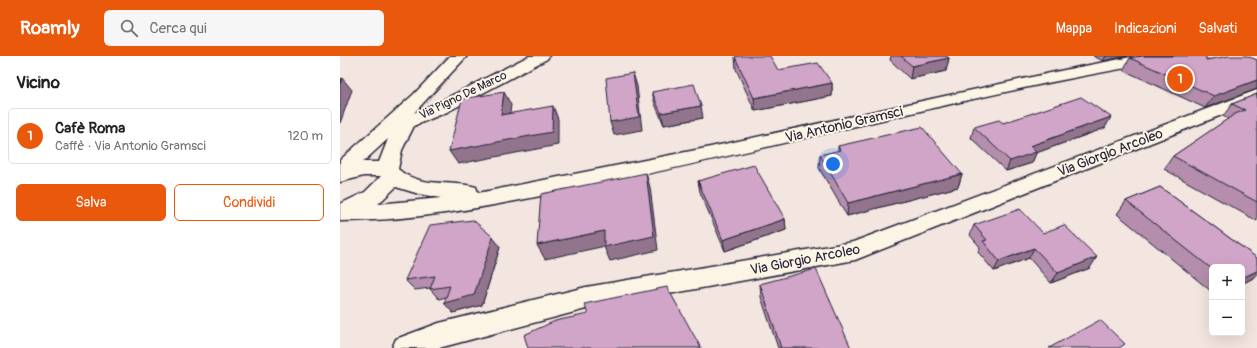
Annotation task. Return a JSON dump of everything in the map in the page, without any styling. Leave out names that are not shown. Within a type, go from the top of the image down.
[{"type":"main road","points":[[340,172],[420,98],[459,56]]},
{"type":"main road","name":"Via Pigno De Marco","points":[[406,123],[441,108],[541,56]]},
{"type":"main road","name":"Via Antonio Gramsci","points":[[521,192],[721,153],[1077,71],[1166,56]]},
{"type":"main road","name":"Via Giorgio Arcoleo","points":[[406,348],[439,336],[586,298],[855,251],[1257,95]]},
{"type":"main road","points":[[340,213],[376,196],[385,188],[390,173],[389,155],[394,141],[420,98]]},
{"type":"main road","points":[[340,176],[358,169],[375,167],[390,173],[403,182],[426,189],[445,192],[521,192]]},
{"type":"main road","points":[[340,213],[364,214],[445,206],[521,192]]},
{"type":"building","points":[[770,56],[778,70],[818,63],[832,83],[754,98],[735,57]]},
{"type":"building","points":[[901,56],[946,56],[949,58],[912,66]]},
{"type":"building","points":[[1142,56],[1206,56],[1206,60],[1229,56],[1247,56],[1257,60],[1257,80],[1214,96],[1130,58]]},
{"type":"building","points":[[633,73],[639,117],[610,122],[606,78]]},
{"type":"building","points":[[694,84],[701,106],[661,113],[652,92]]},
{"type":"building","points":[[504,92],[501,115],[553,106],[552,132],[449,151],[462,99]]},
{"type":"building","points":[[1257,94],[1257,202],[1173,156],[1235,114],[1245,110],[1232,104]]},
{"type":"building","points":[[1081,97],[1111,117],[1030,146],[1036,152],[1010,161],[974,127],[999,120],[1003,123]]},
{"type":"building","points":[[922,127],[962,174],[848,203],[820,155],[840,150],[838,146]]},
{"type":"building","points":[[754,165],[785,219],[723,240],[698,181]]},
{"type":"building","points":[[646,173],[654,236],[604,247],[604,231],[537,245],[541,194]]},
{"type":"building","points":[[1160,187],[1257,258],[1257,271],[1245,277],[1245,264],[1209,264],[1209,267],[1126,201]]},
{"type":"building","points":[[1020,209],[1043,233],[1064,225],[1097,257],[1058,273],[1034,248],[999,261],[983,241],[987,240],[974,225]]},
{"type":"building","points":[[473,220],[493,237],[474,295],[444,303],[450,286],[430,289],[435,276],[405,280],[430,225]]},
{"type":"building","points":[[816,269],[851,348],[781,348],[760,284]]},
{"type":"building","points":[[667,287],[701,348],[528,348],[524,335],[555,321],[588,314],[584,304]]},
{"type":"building","points":[[1100,320],[1125,344],[1119,348],[1049,348]]},
{"type":"place","name":"Cafè Roma","points":[[1180,79]]}]
